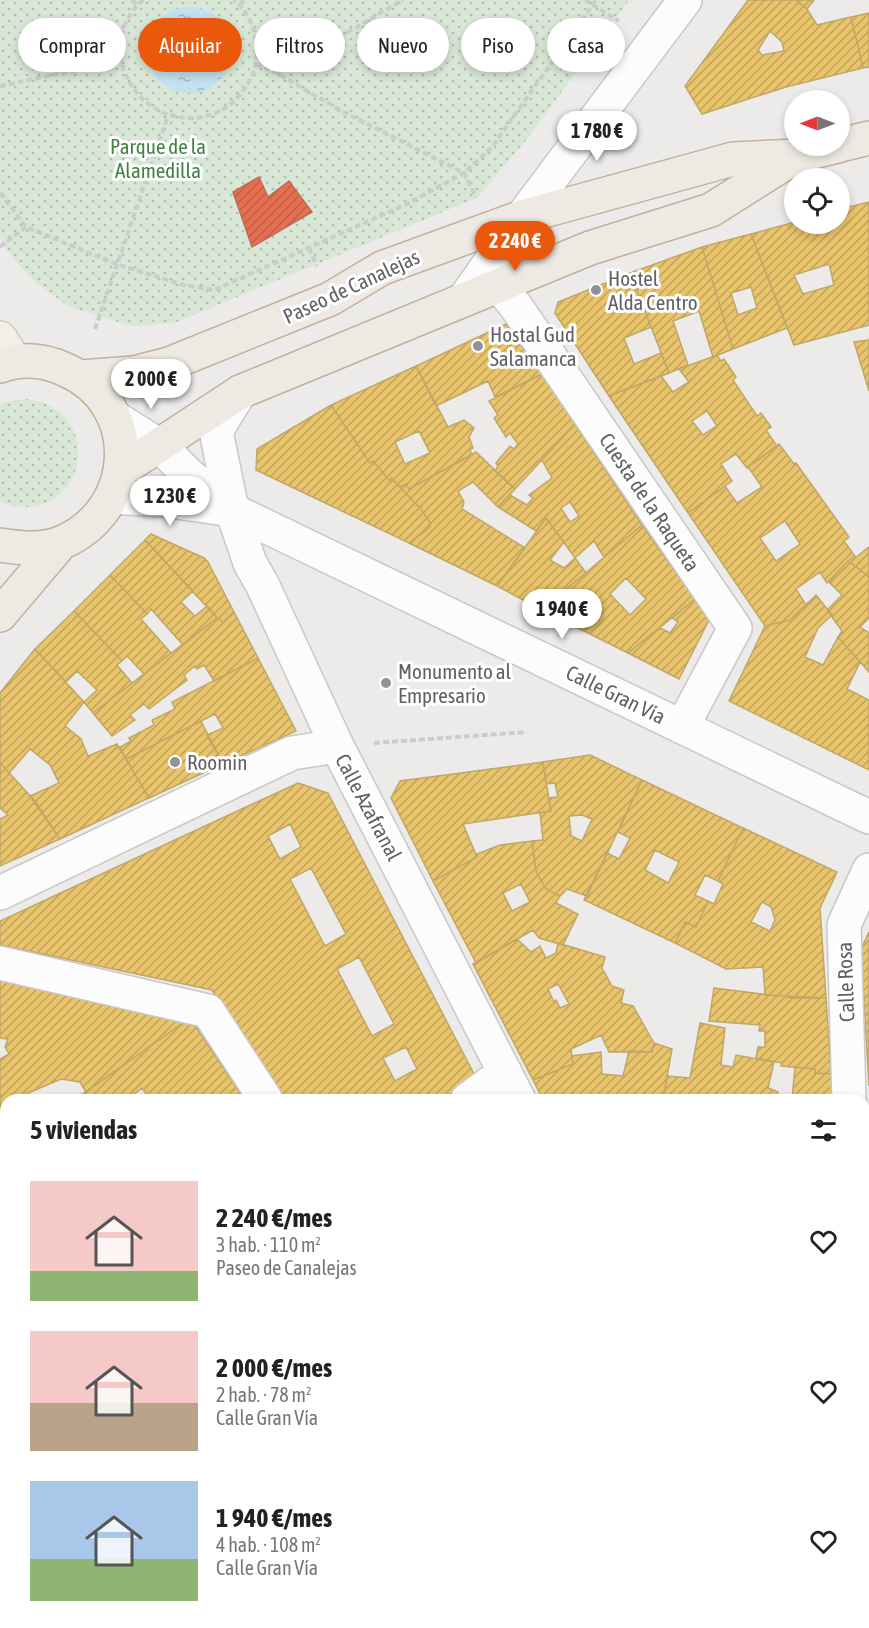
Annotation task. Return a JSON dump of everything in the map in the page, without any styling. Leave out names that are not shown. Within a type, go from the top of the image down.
[{"type":"highway","name":"Paseo de Canalejas","points":[[850,142],[869,138]]},
{"type":"highway","name":"Paseo de Canalejas","points":[[81,377],[134,372],[170,364],[330,299],[382,268],[522,217],[733,159],[796,156]]},
{"type":"highway","name":"Paseo de Canalejas","points":[[116,484],[160,446],[240,392],[590,248],[711,210],[796,156]]},
{"type":"highway","points":[[0,544],[30,549],[61,543],[82,532],[99,516],[116,484],[122,443],[114,417],[106,402],[81,377],[50,363],[5,355]]},
{"type":"highway","points":[[0,615],[61,543]]},
{"type":"street","points":[[465,298],[522,217],[685,0]]},
{"type":"street","points":[[554,175],[564,194],[574,203]]},
{"type":"street","name":"Cuesta de la Raqueta","points":[[499,285],[735,628],[682,727]]},
{"type":"street","points":[[232,510],[216,431],[240,392]]},
{"type":"street","name":"Calle Gran Vía","points":[[114,417],[160,446],[189,475],[232,510],[869,817]]},
{"type":"street","name":"Calle Gran Vía","points":[[116,484],[163,500],[232,510]]},
{"type":"street","name":"Calle Azafranal","points":[[232,510],[250,563],[262,584],[337,746],[512,1086]]},
{"type":"street","points":[[0,893],[292,753],[337,746]]},
{"type":"street","name":"Calle Rosa","points":[[849,1094],[844,925],[869,870]]},
{"type":"street","points":[[0,963],[208,1011],[262,1094]]},
{"type":"street","points":[[486,1094],[512,1086]]},
{"type":"path","points":[[132,0],[137,5]]},
{"type":"path","points":[[126,23],[137,5],[143,0]]},
{"type":"path","points":[[234,0],[249,18],[254,30]]},
{"type":"path","points":[[240,5],[244,0]]},
{"type":"path","points":[[403,0],[277,73],[338,109],[464,173],[479,203]]},
{"type":"path","points":[[585,0],[614,18]]},
{"type":"path","points":[[0,193],[26,227],[116,264],[184,285],[214,290],[407,204],[464,173],[492,147],[596,0]]},
{"type":"path","points":[[125,72],[129,85],[146,104],[168,116],[184,119],[201,118],[230,105],[242,93],[254,69]]},
{"type":"path","points":[[0,86],[68,72]]},
{"type":"path","points":[[94,329],[168,116]]},
{"type":"path","points":[[0,247],[26,227]]},
{"type":"path","points":[[309,248],[318,269]]},
{"type":"path","points":[[337,746],[527,732]]},
{"type":"green space","name":"Parque de la Alamedilla","points":[[0,0],[629,0],[616,18],[547,18],[547,72],[576,72],[528,138],[477,198],[174,323],[132,326],[70,307],[39,285],[22,269],[0,239]]},
{"type":"green space","points":[[26,399],[44,403],[64,416],[75,434],[78,454],[74,474],[64,491],[48,503],[26,507],[0,502],[0,405],[8,401]]},
{"type":"water","points":[[189,7],[213,14],[217,18],[161,18],[173,10]]},
{"type":"water","points":[[152,72],[226,72],[213,86],[189,93],[165,86]]},
{"type":"building: Viviendas","points":[[748,0],[796,0],[807,9],[817,25],[851,17],[863,68],[786,87],[702,114],[685,86]],"holes":[[[770,31],[782,42],[784,51],[762,55],[758,50]]]},
{"type":"building: Viviendas","points":[[796,0],[814,0],[807,9]]},
{"type":"building: Viviendas","points":[[869,13],[869,67],[863,68],[851,17]]},
{"type":"building: Viviendas","points":[[869,202],[869,325],[794,345],[751,234],[784,225],[784,234],[850,234],[850,207]],"holes":[[[829,264],[834,285],[803,294],[794,275]]]},
{"type":"building: Viviendas","points":[[751,234],[787,328],[733,349],[702,247]],"holes":[[[751,287],[757,308],[738,315],[731,293]]]},
{"type":"building: Viviendas","points":[[702,247],[733,349],[713,357],[699,311],[673,321],[688,365],[669,373],[630,273]]},
{"type":"building: Viviendas","points":[[630,273],[651,327],[624,338],[634,364],[661,353],[669,373],[609,396],[555,313],[558,302]]},
{"type":"building: Viviendas","points":[[506,324],[542,374],[495,397],[488,381],[436,406],[416,366]]},
{"type":"building: Viviendas","points":[[869,340],[869,391],[854,342]]},
{"type":"building: Viviendas","points":[[717,355],[721,361],[724,359],[736,377],[733,380],[757,416],[761,413],[771,427],[766,430],[777,446],[747,468],[736,454],[721,464],[732,481],[688,513],[609,396],[661,376],[673,392],[689,382],[679,369]],"holes":[[[707,411],[717,426],[703,435],[692,421]]]},
{"type":"building: Viviendas","points":[[416,366],[448,427],[464,420],[474,428],[469,437],[473,448],[470,450],[472,455],[409,489],[406,484],[400,487],[391,478],[390,481],[373,461],[370,463],[331,405]],"holes":[[[419,431],[430,453],[405,464],[395,442]]]},
{"type":"building: Viviendas","points":[[542,374],[575,424],[515,489],[495,471],[498,466],[496,463],[510,446],[514,449],[518,444],[510,433],[506,437],[494,418],[498,415],[489,401]]},
{"type":"building: Viviendas","points":[[331,405],[370,463],[373,461],[390,481],[391,478],[420,508],[431,524],[428,529],[409,543],[256,470],[257,449]]},
{"type":"building: Viviendas","points":[[575,424],[642,525],[604,557],[594,541],[575,558],[546,518],[536,531],[498,507],[510,495],[527,505],[533,498],[529,495],[552,478],[542,460]],"holes":[[[570,502],[579,516],[570,522],[561,508]]]},
{"type":"building: Viviendas","points":[[779,444],[794,464],[796,463],[849,537],[844,541],[855,556],[827,583],[820,572],[796,589],[806,605],[790,620],[765,626],[688,513],[725,486],[737,503],[762,487],[748,467]],"holes":[[[785,521],[800,544],[776,561],[760,538]]]},
{"type":"building: Viviendas","points":[[476,452],[515,489],[498,507],[473,482],[458,491],[464,502],[462,509],[525,548],[497,586],[409,543],[428,529],[431,524],[420,508],[400,487],[406,484],[409,489]]},
{"type":"building: Viviendas","points":[[546,518],[564,542],[550,560],[564,568],[575,558],[586,573],[542,610],[497,586]]},
{"type":"building: Viviendas","points":[[642,525],[695,599],[628,653],[542,610]],"holes":[[[626,578],[646,599],[630,615],[610,594]]]},
{"type":"building: Viviendas","points":[[151,534],[204,558],[234,612],[223,622],[217,618],[145,540]]},
{"type":"building: Viviendas","points":[[145,540],[193,591],[181,602],[195,616],[207,606],[217,618],[183,645],[151,609],[147,614],[110,575]]},
{"type":"building: Viviendas","points":[[869,547],[869,577],[850,562]]},
{"type":"building: Viviendas","points":[[848,561],[869,577],[869,618],[860,627],[869,633],[869,672],[838,637],[842,631],[827,610],[842,595],[829,582]]},
{"type":"building: Viviendas","points":[[110,575],[147,614],[141,619],[171,653],[144,674],[127,656],[122,661],[74,611]]},
{"type":"building: Viviendas","points":[[816,595],[832,615],[818,628],[805,657],[823,665],[838,637],[860,662],[847,689],[869,700],[869,770],[729,701],[765,626],[790,620]]},
{"type":"building: Viviendas","points":[[695,599],[709,620],[679,679],[628,653],[660,628],[670,633],[678,622],[672,618]]},
{"type":"building: Viviendas","points":[[74,611],[122,661],[117,665],[132,683],[93,713],[84,702],[97,690],[77,671],[66,682],[35,649]]},
{"type":"building: Viviendas","points":[[234,612],[258,658],[214,681],[204,665],[197,669],[195,666],[184,675],[187,680],[149,709],[144,704],[130,715],[135,720],[112,736],[93,713],[217,618],[223,622]]},
{"type":"building: Viviendas","points":[[35,649],[84,702],[65,726],[81,739],[88,756],[117,744],[149,798],[60,839],[30,796],[59,783],[50,765],[30,749],[9,773],[0,763],[0,693]]},
{"type":"building: Viviendas","points":[[258,658],[296,731],[223,764],[207,735],[223,728],[215,714],[126,759],[120,747],[131,741],[129,738],[154,725],[152,720],[175,709],[172,702]]},
{"type":"building: Viviendas","name":"Roomin","points":[[201,721],[223,764],[149,798],[126,759]]},
{"type":"building: Viviendas","points":[[590,755],[642,780],[587,896],[567,889],[560,896],[546,889],[536,871],[532,841],[543,840],[540,813],[551,811],[548,798],[558,797],[555,783],[546,784],[543,762]],"holes":[[[582,815],[592,819],[582,841],[571,836],[569,816]]]},
{"type":"building: Viviendas","points":[[543,762],[551,811],[463,824],[477,857],[433,881],[391,798],[400,781]]},
{"type":"building: Viviendas","points":[[0,763],[35,801],[60,839],[0,866],[0,819],[8,815],[0,808]]},
{"type":"building: Viviendas","points":[[642,780],[743,828],[718,881],[705,875],[695,895],[708,901],[696,927],[685,922],[675,943],[584,900],[607,853],[619,859],[630,838],[618,832]],"holes":[[[655,850],[679,862],[668,883],[645,870]]]},
{"type":"building: Viviendas","points":[[298,783],[328,793],[475,1076],[450,1094],[282,1094],[212,990],[0,945],[0,921]],"holes":[[[290,824],[301,847],[280,859],[268,836]],[[311,868],[346,934],[325,946],[290,879]],[[359,957],[394,1024],[372,1036],[337,969]],[[406,1047],[417,1069],[395,1081],[383,1058]]]},
{"type":"building: Viviendas","points":[[743,828],[837,872],[820,908],[826,998],[765,995],[763,967],[726,969],[675,943],[685,922],[696,927],[708,901],[714,904],[723,884],[718,881]],"holes":[[[762,902],[771,907],[775,920],[770,931],[751,922]]]},
{"type":"building: Viviendas","points":[[532,841],[536,871],[546,889],[560,896],[556,903],[578,914],[563,945],[539,938],[533,930],[476,963],[433,881],[477,857],[477,854],[500,845]],"holes":[[[521,884],[530,902],[512,911],[503,893]]]},
{"type":"building: Viviendas","points":[[869,932],[869,1086],[861,949]]},
{"type":"building: Viviendas","points":[[517,939],[531,952],[540,946],[546,958],[556,953],[558,943],[605,957],[602,968],[612,986],[624,990],[621,1003],[633,1006],[654,1043],[652,1052],[609,1052],[601,1035],[571,1049],[573,1064],[533,1080],[473,964]],"holes":[[[558,984],[569,1004],[560,1008],[556,1000],[554,1002],[548,989]]]},
{"type":"building: Viviendas","points":[[0,978],[190,1018],[86,1092],[80,1082],[61,1079],[26,1094],[0,1094],[0,1059],[9,1054],[5,1047],[8,1039],[0,1038]]},
{"type":"building: Viviendas","points":[[714,988],[794,998],[826,998],[831,1074],[815,1073],[815,1069],[781,1066],[782,1063],[756,1058],[758,1047],[765,1047],[765,1031],[759,1031],[760,1025],[709,1021]]},
{"type":"building: Viviendas","points":[[190,1018],[241,1094],[146,1094],[142,1088],[134,1094],[82,1094]]},
{"type":"building: Viviendas","points":[[700,1023],[725,1028],[721,1065],[733,1067],[736,1055],[774,1062],[768,1088],[778,1092],[778,1094],[664,1094],[667,1076],[690,1078]]},
{"type":"building: Viviendas","points":[[654,1043],[672,1049],[664,1094],[540,1094],[533,1080],[573,1064],[572,1056],[601,1052],[602,1074],[623,1076],[629,1051],[652,1052]]},
{"type":"building: Viviendas","points":[[795,1067],[815,1069],[815,1073],[831,1074],[833,1094],[793,1094]]},
{"type":"building: Comercios","points":[[259,177],[268,197],[289,181],[312,212],[252,247],[233,192]]},
{"type":"place","name":"Hostel Alda Centro","points":[[596,290]]},
{"type":"place","name":"Hostal Gud Salamanca","points":[[478,346]]},
{"type":"place","name":"Monumento al Empresario","points":[[386,683]]},
{"type":"place","name":"Roomin","points":[[175,762]]}]
